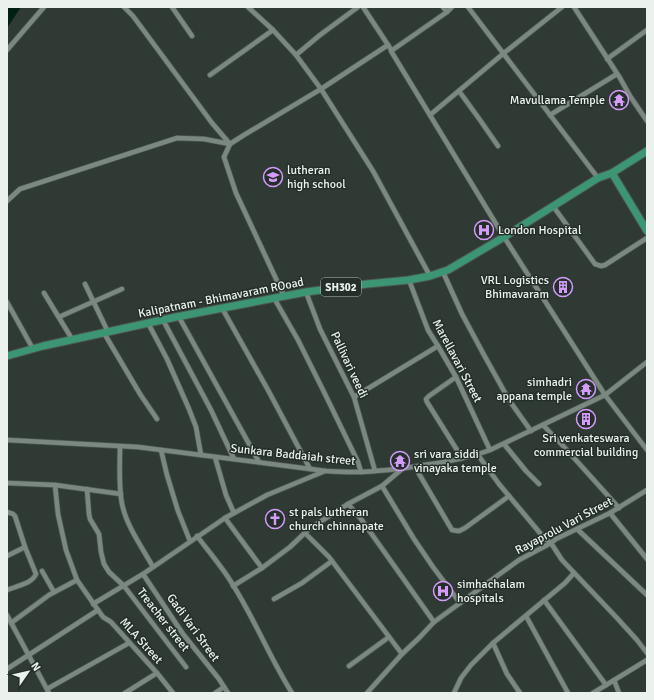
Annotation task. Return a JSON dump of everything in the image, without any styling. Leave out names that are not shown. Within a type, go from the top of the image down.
[{"type":"main road","name":"Kalipatnam - Bhimavaram ROoad","points":[[7,356],[179,316],[306,292],[409,280],[443,272],[504,237],[598,178],[612,173],[647,151]]},
{"type":"main road","points":[[612,173],[647,231]]},
{"type":"street","points":[[7,50],[44,7]]},
{"type":"street","points":[[124,7],[133,16],[212,123],[230,144]]},
{"type":"street","points":[[172,7],[192,36]]},
{"type":"street","points":[[248,7],[273,30],[296,55],[321,89],[373,171],[430,276]]},
{"type":"street","points":[[296,55],[358,7]]},
{"type":"street","points":[[363,7],[388,45],[504,237],[605,395],[647,450]]},
{"type":"street","points":[[443,7],[447,12]]},
{"type":"street","points":[[391,51],[452,7]]},
{"type":"street","points":[[468,7],[598,178]]},
{"type":"street","points":[[430,115],[562,7]]},
{"type":"street","points":[[574,7],[647,121]]},
{"type":"street","points":[[210,75],[273,30]]},
{"type":"street","points":[[607,58],[647,30]]},
{"type":"street","points":[[284,296],[236,193],[224,156],[230,144],[321,89],[388,45]]},
{"type":"street","points":[[550,114],[617,74]]},
{"type":"street","points":[[458,91],[498,146]]},
{"type":"street","points":[[7,201],[20,189],[177,138],[204,139],[230,144]]},
{"type":"street","points":[[553,206],[595,264],[605,266],[647,238]]},
{"type":"street","points":[[443,272],[462,314],[484,355],[509,400],[531,431]]},
{"type":"street","name":"Marellavari Street","points":[[409,280],[428,330],[456,377],[490,450]]},
{"type":"street","points":[[85,284],[106,332],[140,394],[157,419]]},
{"type":"street","points":[[59,317],[122,289]]},
{"type":"street","name":"Pallivari veedi","points":[[306,292],[320,329],[354,397],[375,471]]},
{"type":"street","points":[[44,293],[72,340]]},
{"type":"street","points":[[274,298],[298,340],[358,462],[361,472]]},
{"type":"street","points":[[7,302],[33,349]]},
{"type":"street","points":[[222,308],[310,469]]},
{"type":"street","points":[[179,316],[259,462]]},
{"type":"street","points":[[163,320],[211,410],[234,459]]},
{"type":"street","points":[[148,323],[167,359],[189,409],[196,427],[200,455]]},
{"type":"street","points":[[354,397],[438,346]]},
{"type":"street","name":"Sunkara Baddaiah street","points":[[7,440],[138,447],[326,471],[361,472],[403,468],[448,462],[478,455],[504,444],[605,395],[647,362]]},
{"type":"street","points":[[456,377],[426,399],[462,458]]},
{"type":"street","points":[[543,425],[619,508]]},
{"type":"street","points":[[504,444],[526,471],[539,484]]},
{"type":"street","points":[[120,446],[121,494],[123,509],[131,528],[153,567]]},
{"type":"street","points":[[161,450],[178,510],[190,541]]},
{"type":"street","points":[[478,455],[499,484],[545,539],[551,543],[562,560],[612,612],[647,653]]},
{"type":"street","points":[[215,457],[226,495],[234,513]]},
{"type":"street","points":[[415,466],[452,530],[459,531],[465,528],[510,496]]},
{"type":"street","points":[[233,586],[262,568],[290,547],[309,529],[331,514],[382,486],[403,468]]},
{"type":"street","points":[[93,604],[143,574],[225,518],[267,495],[326,471]]},
{"type":"street","points":[[7,483],[55,485],[121,494]]},
{"type":"street","name":"MLA Street","points":[[55,485],[58,514],[66,550],[77,580],[103,617],[111,622],[173,693]]},
{"type":"street","points":[[382,486],[414,539],[460,603]]},
{"type":"street","name":"Treacher street","points":[[87,489],[90,519],[99,534],[104,564],[109,572],[124,586],[186,667]]},
{"type":"street","name":"Rayaprolu Vari Street","points":[[367,693],[402,654],[434,622],[519,560],[556,539],[610,513],[647,490]]},
{"type":"street","points":[[348,504],[361,519],[434,622]]},
{"type":"street","points":[[7,512],[15,516],[36,574],[31,581],[7,590]]},
{"type":"street","points":[[610,513],[647,559]]},
{"type":"street","points":[[225,518],[262,568]]},
{"type":"street","points":[[577,529],[647,595]]},
{"type":"street","points":[[305,533],[332,561],[402,654]]},
{"type":"street","points":[[197,536],[227,575],[248,611],[278,671],[292,693]]},
{"type":"street","points":[[7,556],[25,547]]},
{"type":"street","points":[[274,599],[302,583],[332,561]]},
{"type":"street","points":[[42,571],[54,592]]},
{"type":"street","points":[[454,693],[461,678],[471,665],[493,643],[565,583],[574,573]]},
{"type":"street","name":"Gadi Vari Street","points":[[143,574],[183,634],[219,679],[228,693]]},
{"type":"street","points":[[11,623],[54,592],[77,580]]},
{"type":"street","points":[[544,600],[606,685]]},
{"type":"street","points":[[7,669],[98,610]]},
{"type":"street","points":[[7,616],[48,691],[129,643]]},
{"type":"street","points":[[526,616],[568,693]]},
{"type":"street","points":[[349,666],[389,637]]},
{"type":"street","points":[[493,643],[507,674],[520,693]]},
{"type":"street","points":[[593,693],[647,660]]},
{"type":"street","points":[[125,693],[157,673]]},
{"type":"street","points":[[614,680],[619,693]]},
{"type":"street","points":[[215,693],[224,687]]},
{"type":"shaded area","points":[[7,7],[21,7],[7,28]]},
{"type":"place","name":"Mavullama Temple","points":[[619,100]]},
{"type":"place","name":"lutheran high school","points":[[273,177]]},
{"type":"place","name":"London Hospital","points":[[484,230]]},
{"type":"place","name":"VRL Logistics Bhimavaram","points":[[563,287]]},
{"type":"place","name":"simhadri appana temple","points":[[586,389]]},
{"type":"place","name":"Sri venkateswara commercial building","points":[[586,419]]},
{"type":"place","name":"sri vara siddi vinayaka temple","points":[[400,461]]},
{"type":"place","name":"st pals lutheran church chinnapate","points":[[275,519]]},
{"type":"place","name":"simhachalam hospitals","points":[[443,591]]}]
